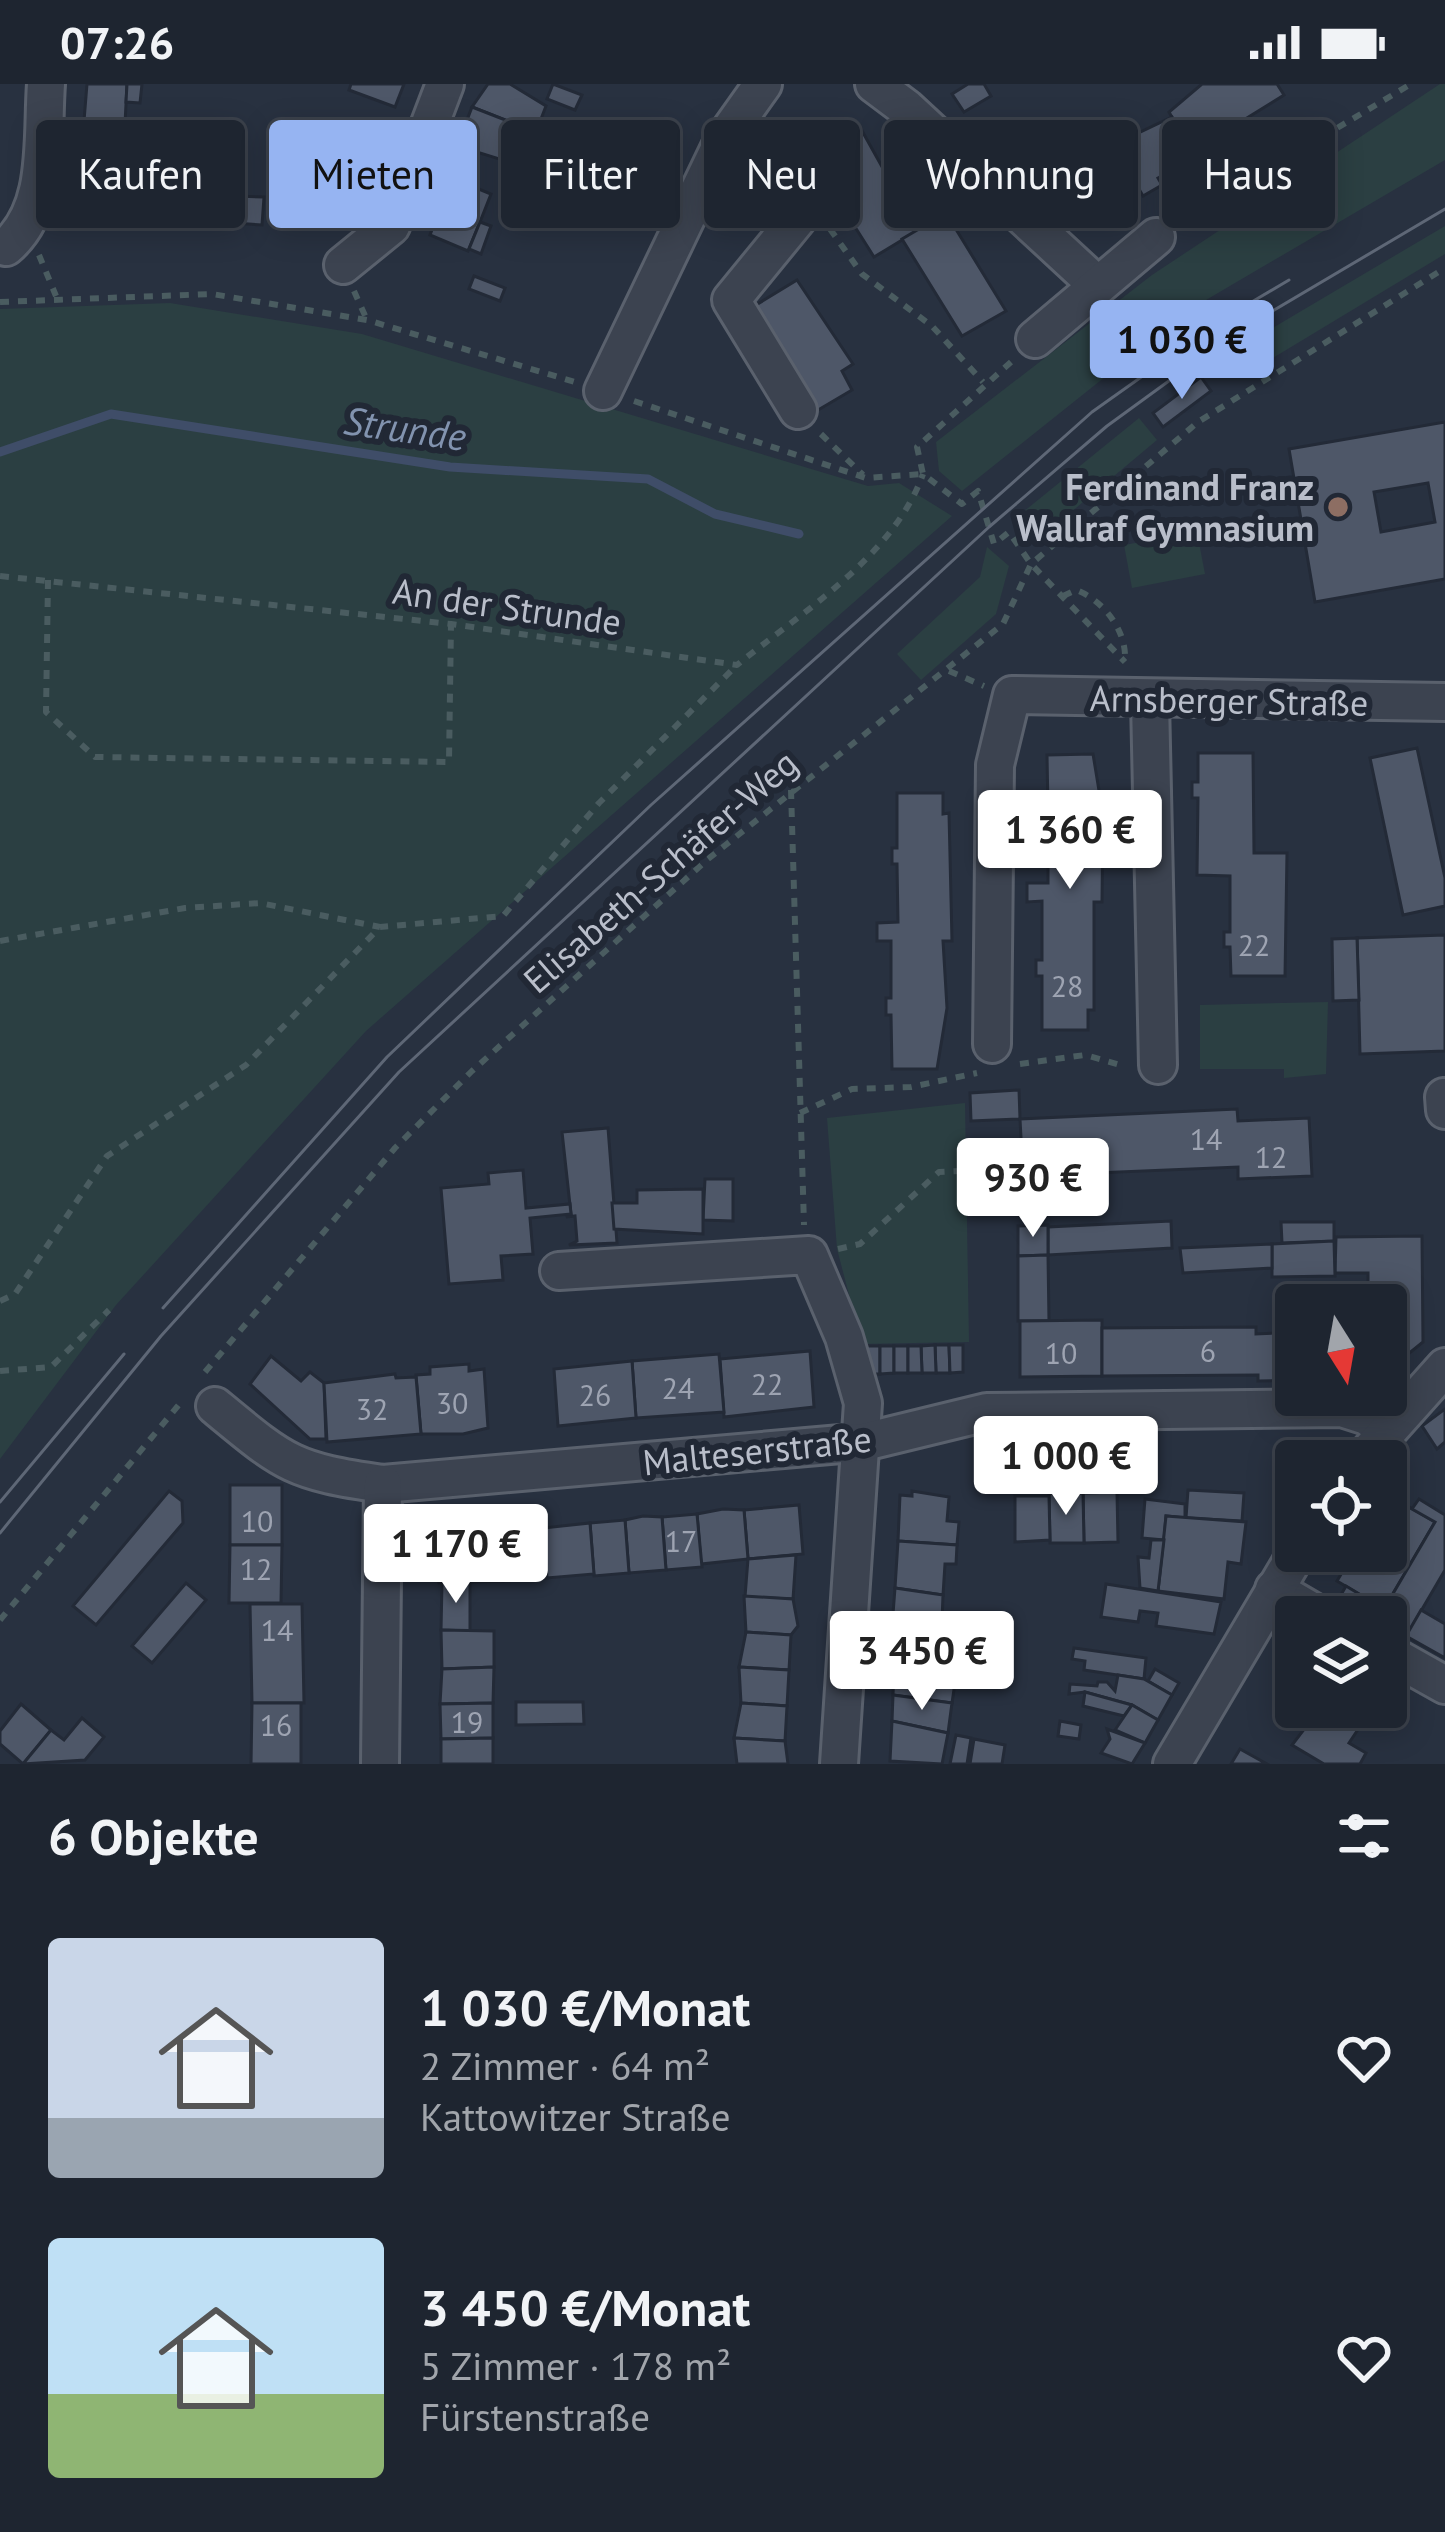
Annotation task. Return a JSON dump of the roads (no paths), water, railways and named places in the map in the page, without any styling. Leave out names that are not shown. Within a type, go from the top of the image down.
[{"type":"street","points":[[22,250],[38,202],[46,84]]},
{"type":"street","points":[[343,265],[391,226],[445,84]]},
{"type":"street","points":[[737,120],[763,84]]},
{"type":"street","points":[[874,84],[907,108],[1095,283]]},
{"type":"street","points":[[603,391],[704,181]]},
{"type":"street","points":[[790,228],[731,300],[798,410]]},
{"type":"street","points":[[1035,339],[1095,283],[1156,237]]},
{"type":"street","name":"Arnsberger Straße","points":[[992,1055],[994,765],[1012,695],[1150,701],[1445,702]]},
{"type":"street","points":[[1150,701],[1158,1065]]},
{"type":"street","points":[[1444,1096],[1445,1110]]},
{"type":"street","points":[[559,1271],[809,1256],[844,1337],[863,1403],[839,1764]]},
{"type":"street","points":[[1377,1440],[1445,1367]]},
{"type":"street","name":"Malteserstraße","points":[[215,1406],[282,1462],[318,1475],[383,1484],[864,1442],[987,1412],[1342,1408],[1366,1416],[1384,1430]]},
{"type":"street","points":[[380,1764],[383,1484]]},
{"type":"street","points":[[1172,1764],[1285,1572]]},
{"type":"street","points":[[1274,1589],[1286,1596]]},
{"type":"street","points":[[1407,1663],[1445,1684]]},
{"type":"waterway","name":"Strunde","points":[[0,452],[111,414],[450,467],[648,479],[715,514],[799,534]]},
{"type":"tram line","points":[[0,1533],[161,1336],[399,1072],[989,527],[1107,426],[1232,335],[1445,209]]},
{"type":"tram line","points":[[163,1308],[387,1057],[651,805],[1092,412],[1223,319],[1289,280]]},
{"type":"tram line","points":[[0,1502],[124,1354]]},
{"type":"place","name":"Ferdinand Franz Wallraf Gymnasium","points":[[1338,507]]}]
